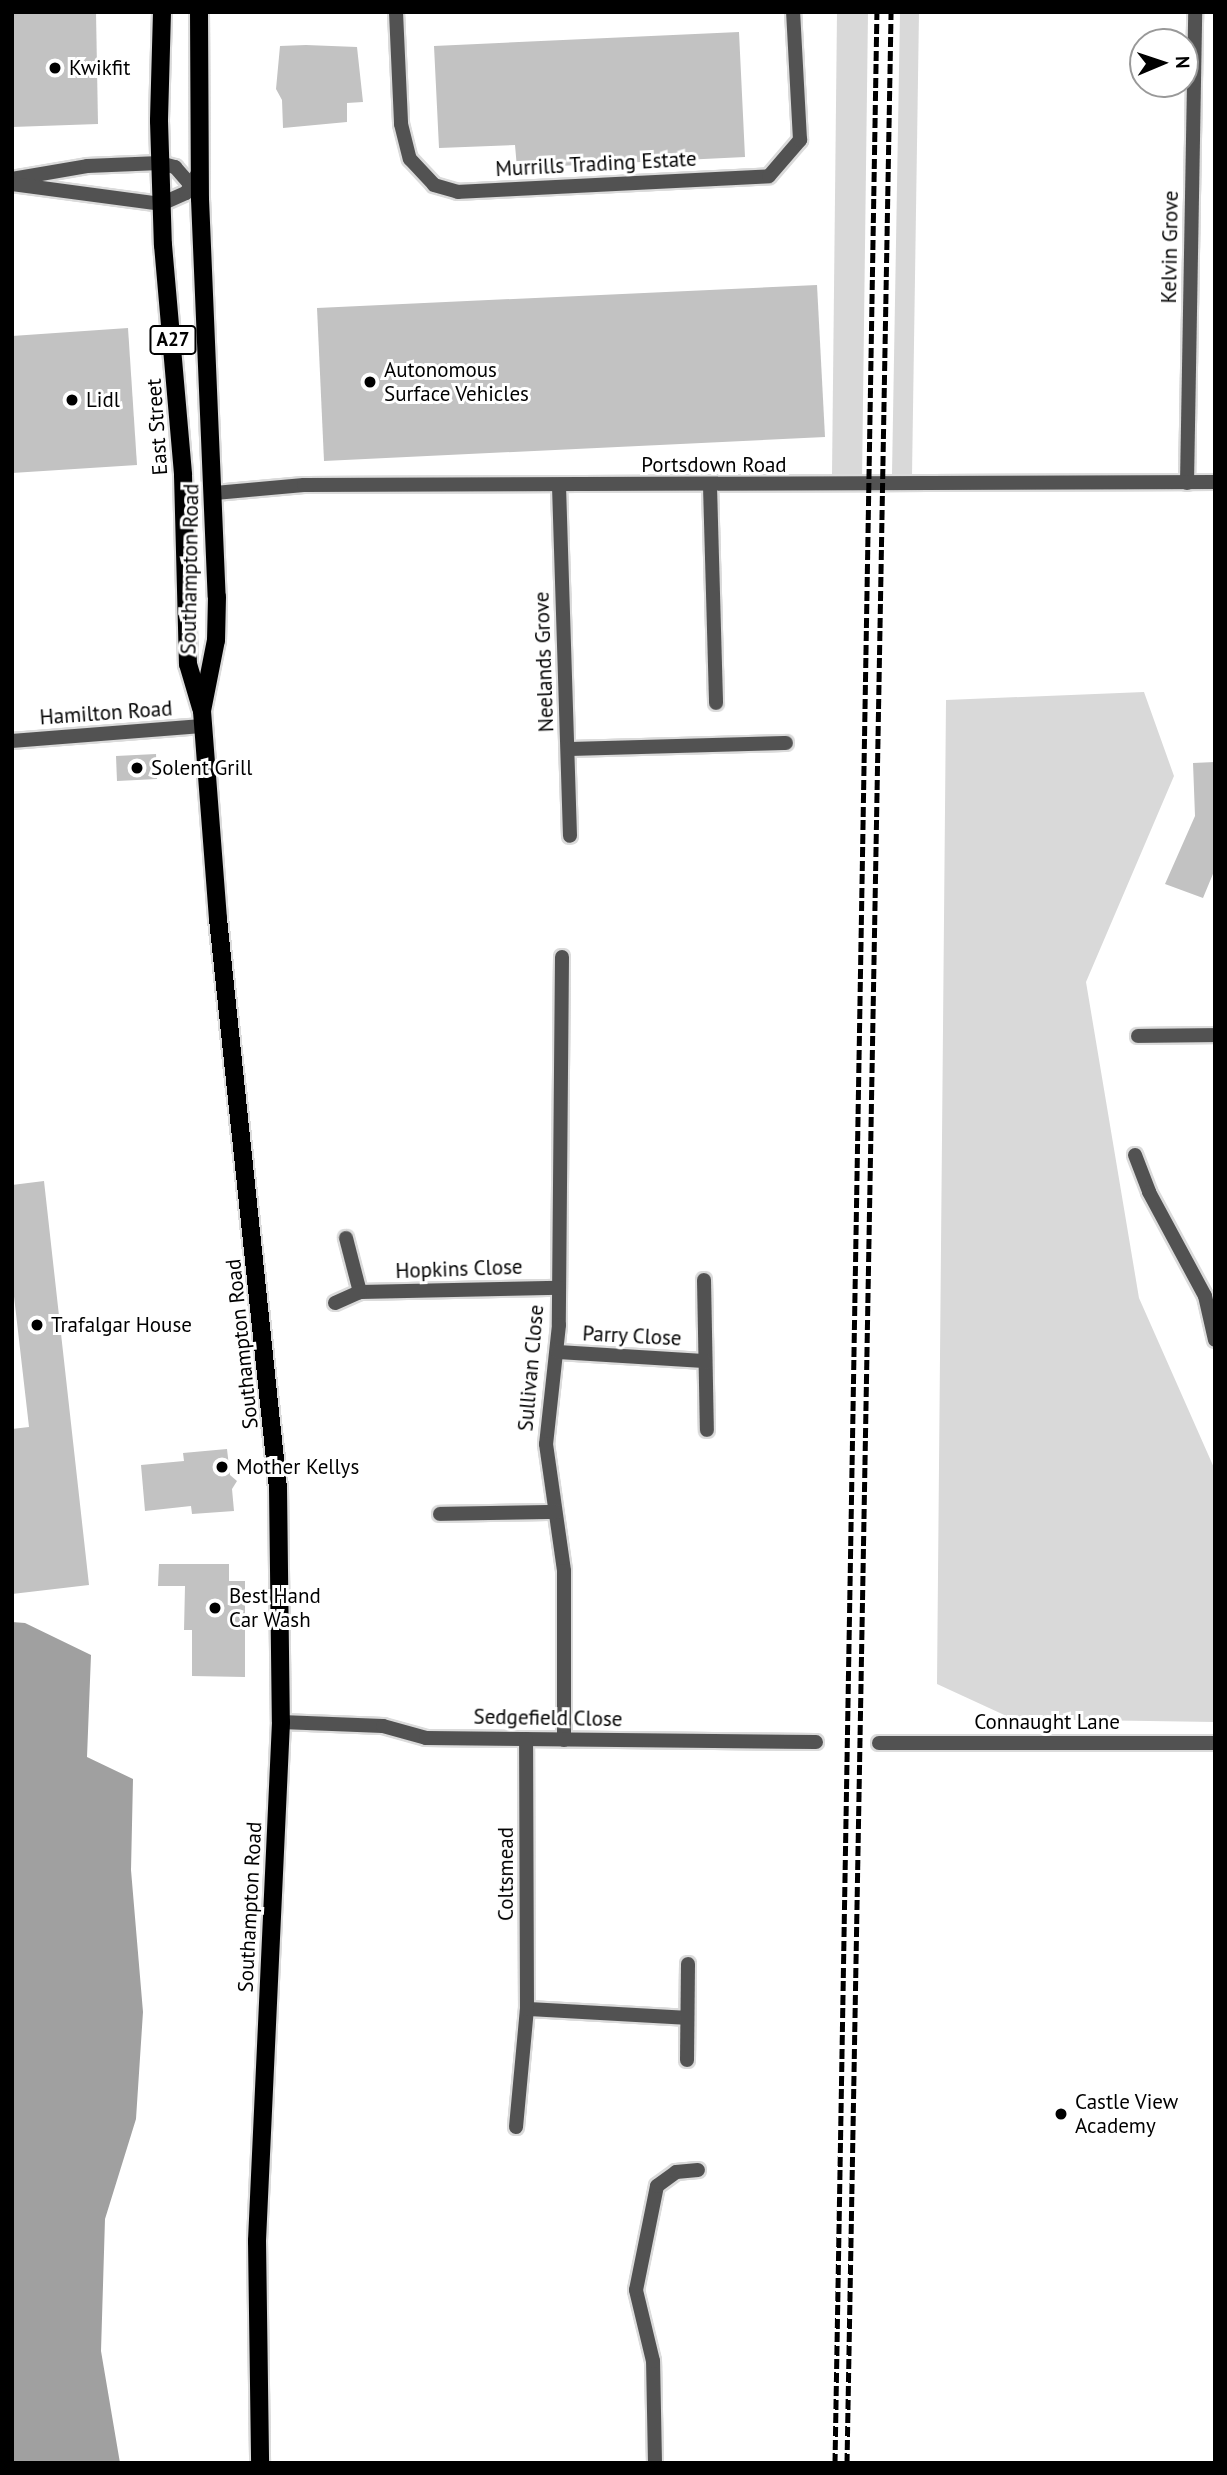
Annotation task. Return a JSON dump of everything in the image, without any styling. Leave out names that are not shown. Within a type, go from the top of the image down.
[{"type":"main road","name":"East Street","points":[[162,12],[160,163],[183,475],[188,664],[203,719]]},
{"type":"main road","name":"A27","points":[[197,192],[201,167],[199,12]]},
{"type":"main road","name":"Southampton Road","points":[[197,192],[215,494],[216,640],[203,719],[218,919],[278,1488],[281,1722],[257,2241],[260,2463]]},
{"type":"street","name":"Murrills Trading Estate","points":[[396,12],[401,124],[410,159],[434,185],[458,192],[769,176],[800,140],[793,12]]},
{"type":"street","name":"Kelvin Grove","points":[[1187,482],[1195,12]]},
{"type":"street","points":[[160,163],[175,167],[197,192],[162,204],[12,181],[87,166],[160,163]]},
{"type":"street","name":"Portsdown Road","points":[[215,494],[304,485],[710,486],[1215,482]]},
{"type":"street","name":"Neelands Grove","points":[[559,486],[570,836]]},
{"type":"street","points":[[710,486],[716,702]]},
{"type":"street","name":"Hamilton Road","points":[[12,741],[203,719]]},
{"type":"street","points":[[568,749],[786,743]]},
{"type":"street","name":"Sullivan Close","points":[[562,957],[557,1352],[546,1444],[564,1572],[564,1740]]},
{"type":"street","points":[[1138,1036],[1215,1035]]},
{"type":"street","points":[[1135,1155],[1149,1192],[1210,1293],[1215,1340]]},
{"type":"street","points":[[346,1238],[360,1292]]},
{"type":"street","name":"Parry Close","points":[[704,1280],[707,1430]]},
{"type":"street","name":"Hopkins Close","points":[[335,1303],[360,1292],[559,1287]]},
{"type":"street","name":"Parry Close","points":[[557,1352],[705,1361]]},
{"type":"street","points":[[440,1514],[555,1512]]},
{"type":"street","name":"Sedgefield Close","points":[[281,1722],[383,1726],[426,1738],[816,1742]]},
{"type":"street","name":"Coltsmead","points":[[516,2127],[527,2009],[526,1739]]},
{"type":"street","name":"Connaught Lane","points":[[879,1743],[1215,1743]]},
{"type":"street","points":[[687,2060],[688,1964]]},
{"type":"street","points":[[527,2009],[687,2018]]},
{"type":"street","points":[[655,2463],[653,2361],[636,2290],[657,2186],[676,2172],[698,2170]]},
{"type":"shaded area","points":[[837,12],[868,12],[862,481],[832,475]]},
{"type":"shaded area","points":[[900,12],[919,12],[912,476],[892,474]]},
{"type":"shaded area","points":[[1144,692],[1174,776],[1086,982],[1139,1298],[1215,1470],[1215,1722],[1013,1719],[937,1684],[946,700]]},
{"type":"shaded area","points":[[12,1622],[25,1623],[91,1655],[87,1757],[133,1779],[131,1870],[143,2012],[136,2119],[105,2219],[101,2351],[120,2463],[12,2463]]},
{"type":"building","name":"Kwikfit","points":[[12,12],[96,12],[98,124],[12,127]]},
{"type":"building","points":[[739,32],[745,157],[517,168],[515,145],[439,148],[434,46]]},
{"type":"building","points":[[280,46],[357,47],[363,102],[347,103],[347,122],[283,128],[282,100],[276,89]]},
{"type":"building","points":[[817,285],[825,437],[324,461],[317,308]]},
{"type":"building","name":"Lidl","points":[[128,328],[137,465],[12,473],[12,336]]},
{"type":"building","name":"Solent Grill","points":[[156,754],[157,779],[117,781],[116,756]]},
{"type":"building","points":[[1215,762],[1215,869],[1203,898],[1165,884],[1195,816],[1193,763]]},
{"type":"building","points":[[44,1181],[89,1585],[12,1594],[12,1429],[29,1427],[12,1279],[12,1185]]},
{"type":"building","points":[[227,1449],[230,1475],[237,1481],[232,1489],[234,1511],[192,1514],[191,1506],[145,1511],[141,1465],[184,1461],[183,1453]]},
{"type":"building","name":"Best Hand Car Wash","points":[[159,1564],[229,1564],[229,1581],[245,1581],[245,1677],[192,1676],[192,1630],[184,1630],[185,1586],[158,1586]]},
{"type":"railway","points":[[835,2463],[877,12]]},
{"type":"railway","points":[[847,2463],[891,12]]},
{"type":"place","name":"Kwikfit","points":[[55,68]]},
{"type":"place","name":"Autonomous Surface Vehicles","points":[[370,382]]},
{"type":"place","name":"Lidl","points":[[72,400]]},
{"type":"place","name":"Solent Grill","points":[[137,768]]},
{"type":"place","name":"Trafalgar House","points":[[37,1325]]},
{"type":"place","name":"Mother Kellys","points":[[222,1467]]},
{"type":"place","name":"Best Hand Car Wash","points":[[215,1608]]},
{"type":"place","name":"Castle View Academy","points":[[1061,2114]]}]
